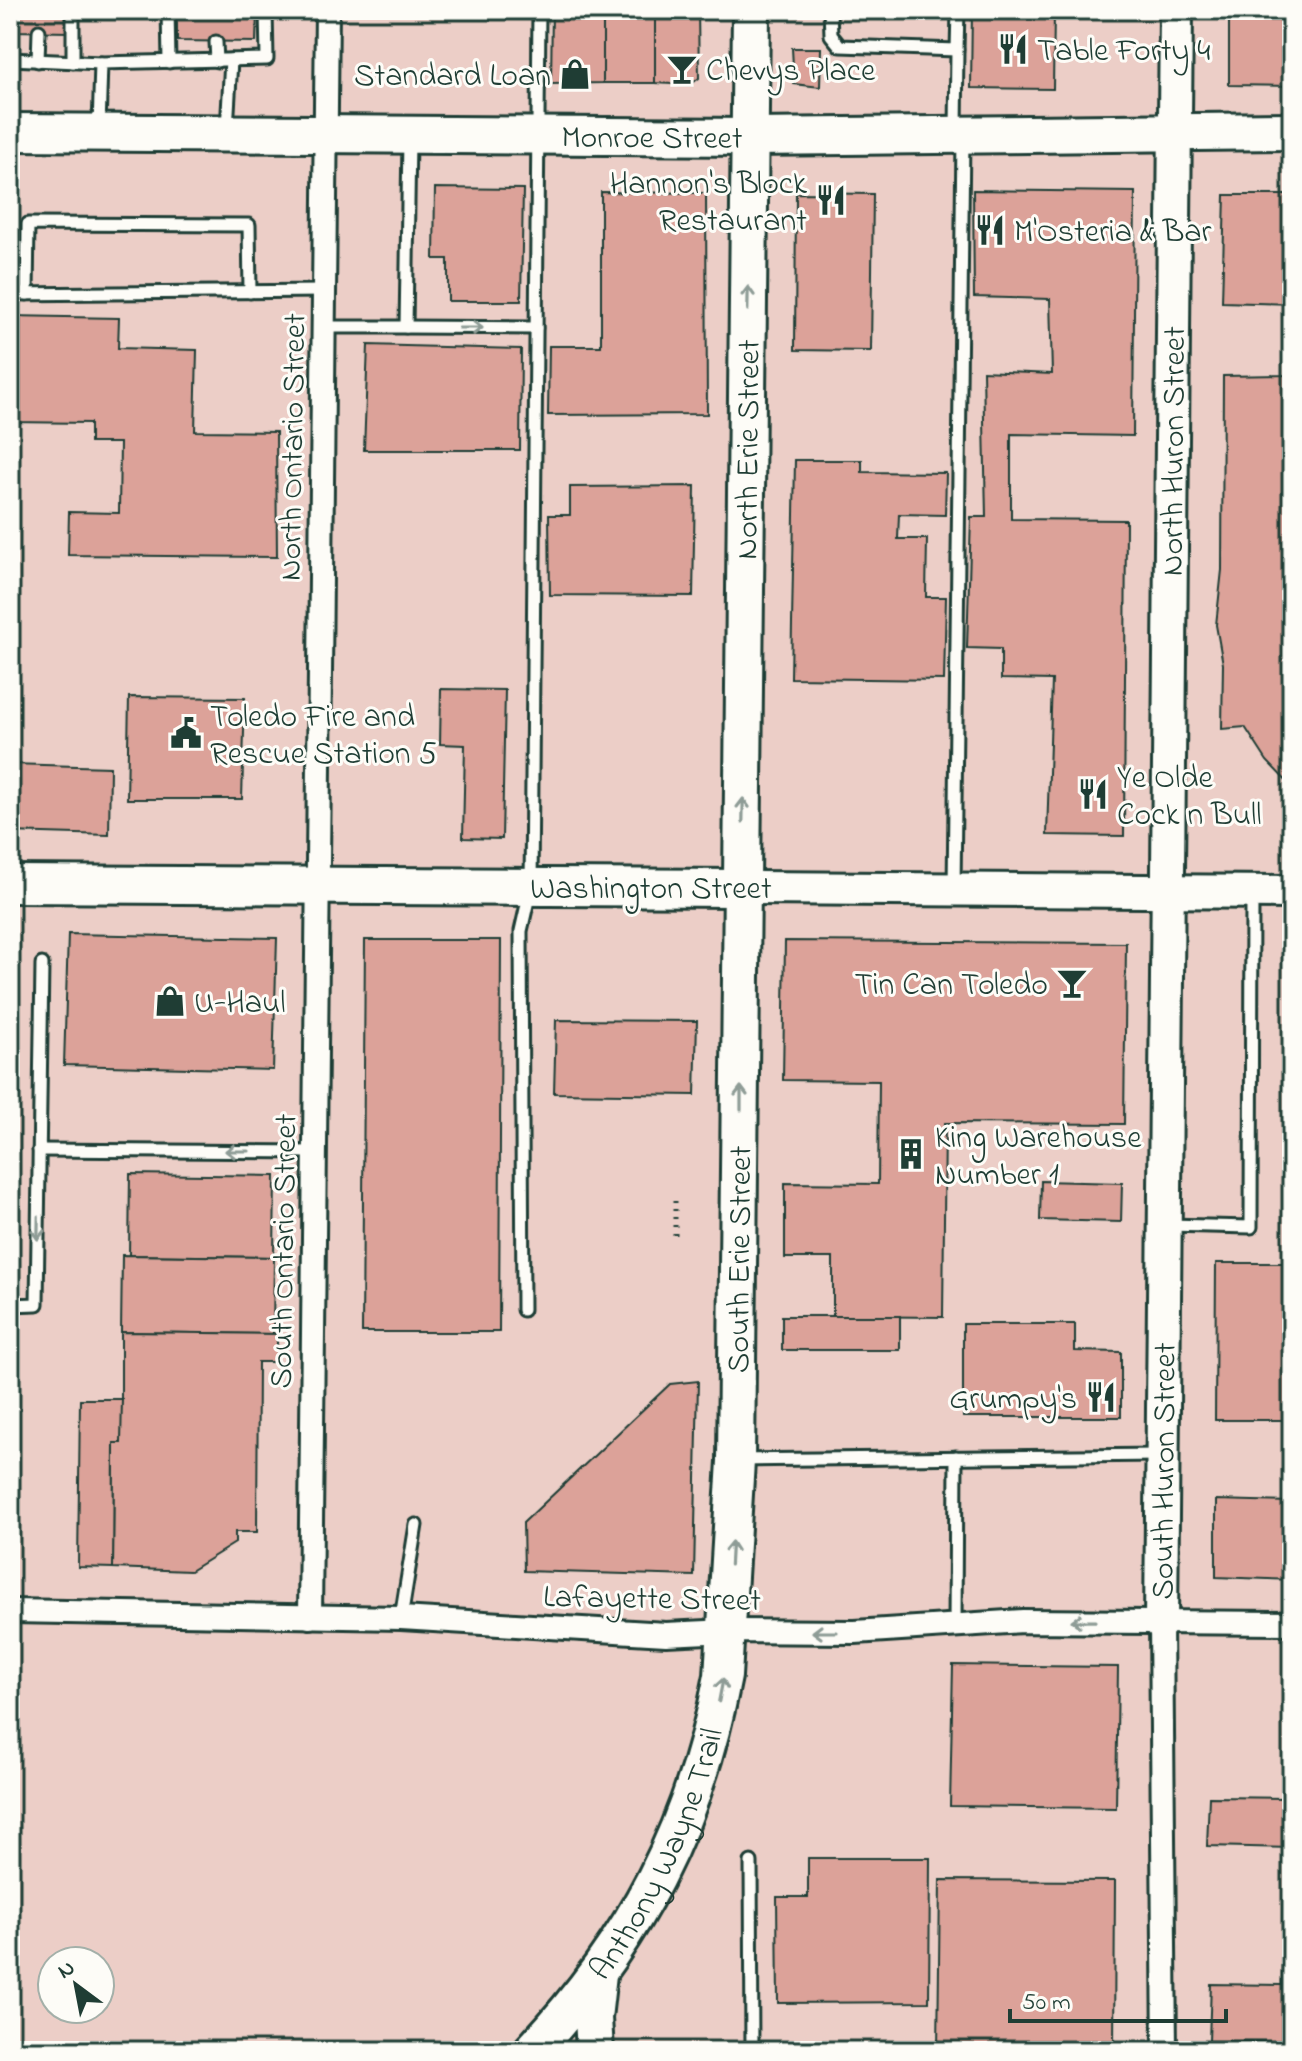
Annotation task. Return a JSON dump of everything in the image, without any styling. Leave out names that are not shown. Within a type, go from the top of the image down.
[{"type":"main road","name":"North Erie Street","points":[[743,888],[751,10]]},
{"type":"main road","name":"Monroe Street","points":[[10,132],[749,137],[1292,131]]},
{"type":"main road","name":"Washington Street","points":[[10,884],[743,888]]},
{"type":"main road","name":"South Erie Street","points":[[728,1631],[736,1461],[743,888]]},
{"type":"main road","name":"Anthony Wayne Trail","points":[[532,2051],[598,1974],[655,1881],[688,1805],[717,1711],[728,1631]]},
{"type":"main road","points":[[595,2051],[593,2018],[598,1974]]},
{"type":"street","name":"North Ontario Street","points":[[318,885],[327,10]]},
{"type":"street","name":"North Huron Street","points":[[1170,892],[1176,10]]},
{"type":"street","name":"South Ontario Street","points":[[310,1617],[318,885]]},
{"type":"street","name":"Washington Street","points":[[743,888],[1292,892]]},
{"type":"street","name":"South Huron Street","points":[[1167,2051],[1161,1623],[1170,892]]},
{"type":"street","name":"Lafayette Street","points":[[10,1611],[401,1618],[635,1633],[855,1632],[1023,1621],[1292,1623]]},
{"type":"lane","points":[[73,10],[73,62]]},
{"type":"lane","points":[[168,10],[169,62]]},
{"type":"lane","points":[[10,59],[101,63],[267,59],[266,10]]},
{"type":"lane","points":[[523,1310],[521,931],[531,887],[539,10]]},
{"type":"lane","points":[[830,10],[831,35],[840,46],[957,50]]},
{"type":"lane","points":[[954,889],[958,10]]},
{"type":"lane","points":[[38,61],[39,31]]},
{"type":"lane","points":[[216,42],[217,61]]},
{"type":"lane","points":[[226,134],[231,60]]},
{"type":"lane","points":[[99,133],[101,63]]},
{"type":"lane","points":[[406,327],[409,136]]},
{"type":"lane","points":[[27,294],[28,224],[249,225],[250,292]]},
{"type":"lane","points":[[10,294],[325,291]]},
{"type":"lane","points":[[323,327],[536,328]]},
{"type":"lane","points":[[1166,1225],[1251,1227],[1252,892]]},
{"type":"lane","points":[[10,1305],[37,1304],[42,964]]},
{"type":"lane","points":[[39,1150],[315,1152]]},
{"type":"lane","points":[[736,1461],[774,1458],[1163,1455]]},
{"type":"lane","points":[[955,1625],[956,1457]]},
{"type":"lane","points":[[401,1618],[416,1525]]},
{"type":"lane","points":[[751,1862],[752,2051]]},
{"type":"path","points":[[675,1201],[675,1240]]},
{"type":"shaded area","points":[[10,10],[1292,10],[1292,2051],[10,2051]]},
{"type":"building","points":[[13,10],[70,10],[69,32],[13,31]]},
{"type":"building","points":[[177,10],[257,10],[256,42],[177,41]]},
{"type":"building","points":[[552,10],[603,10],[603,83],[551,84]]},
{"type":"building","points":[[603,10],[655,10],[655,83],[603,83]]},
{"type":"building","points":[[655,10],[698,10],[699,78],[690,85],[655,83]]},
{"type":"building","name":"Table Forty 4","points":[[972,10],[1054,10],[1053,89],[971,88]]},
{"type":"building","points":[[1229,10],[1292,10],[1292,86],[1229,85]]},
{"type":"building","points":[[792,48],[821,48],[820,87],[794,84]]},
{"type":"building","points":[[435,188],[523,189],[521,301],[448,301],[448,259],[434,259]]},
{"type":"building","points":[[973,190],[1135,192],[1133,436],[1011,434],[1011,519],[1126,520],[1124,836],[1047,835],[1052,680],[1001,679],[1001,649],[967,648],[971,517],[986,517],[983,371],[1052,374],[1050,299],[974,297]]},
{"type":"building","points":[[601,192],[706,193],[707,414],[548,415],[549,346],[601,346]]},
{"type":"building","points":[[796,193],[873,194],[871,351],[795,350]]},
{"type":"building","points":[[1225,195],[1292,195],[1292,304],[1222,302]]},
{"type":"building","points":[[10,316],[119,318],[118,348],[197,350],[195,431],[276,432],[277,557],[68,555],[69,512],[119,513],[120,443],[90,443],[90,423],[10,422]]},
{"type":"building","points":[[368,345],[521,349],[520,450],[364,450]]},
{"type":"building","points":[[1292,364],[1292,787],[1267,761],[1245,727],[1222,729],[1223,664],[1216,625],[1222,570],[1223,376],[1288,375]]},
{"type":"building","points":[[795,460],[862,460],[862,472],[946,473],[945,515],[899,514],[898,539],[927,539],[926,597],[946,597],[944,680],[791,678]]},
{"type":"building","points":[[695,486],[693,596],[550,595],[549,515],[570,515],[570,487]]},
{"type":"building","points":[[441,689],[505,690],[502,839],[463,838],[465,745],[440,744]]},
{"type":"building","name":"Toledo Fire and Rescue Station 5","points":[[129,697],[245,698],[242,799],[127,799]]},
{"type":"building","points":[[10,764],[110,767],[109,835],[10,832]]},
{"type":"building","name":"U-Haul","points":[[68,934],[277,938],[273,1070],[64,1065]]},
{"type":"building","points":[[365,940],[501,940],[499,1332],[362,1332]]},
{"type":"building","name":"King Warehouse Number 1","points":[[785,941],[1126,943],[1124,1124],[945,1123],[943,1317],[833,1316],[833,1258],[785,1258],[785,1183],[878,1184],[879,1081],[783,1080]]},
{"type":"building","points":[[556,1020],[697,1021],[695,1095],[554,1093]]},
{"type":"building","points":[[130,1174],[275,1176],[274,1257],[129,1255]]},
{"type":"building","points":[[1041,1181],[1122,1183],[1121,1222],[1040,1220]]},
{"type":"building","points":[[122,1255],[274,1257],[273,1334],[121,1332]]},
{"type":"building","points":[[1216,1263],[1292,1263],[1292,1420],[1215,1420]]},
{"type":"building","points":[[782,1316],[900,1316],[900,1350],[782,1350]]},
{"type":"building","points":[[963,1324],[1075,1324],[1075,1351],[1121,1352],[1121,1417],[963,1417]]},
{"type":"building","points":[[121,1332],[277,1334],[277,1362],[258,1362],[257,1532],[235,1532],[235,1543],[190,1571],[113,1568],[114,1443],[121,1443]]},
{"type":"building","points":[[698,1381],[694,1576],[524,1571],[523,1523],[670,1384]]},
{"type":"building","points":[[80,1399],[122,1399],[121,1443],[114,1443],[113,1568],[78,1567]]},
{"type":"building","points":[[1216,1500],[1292,1502],[1292,1580],[1216,1577]]},
{"type":"building","points":[[953,1665],[1118,1667],[1116,1808],[950,1806]]},
{"type":"building","points":[[1209,1797],[1292,1798],[1292,1848],[1207,1846]]},
{"type":"building","points":[[808,1858],[930,1858],[929,2002],[778,2003],[777,1897],[808,1897]]},
{"type":"building","points":[[940,1880],[1115,1881],[1114,2051],[938,2051]]},
{"type":"building","points":[[1283,1905],[1292,1906],[1292,2042],[1209,2041],[1211,1984],[1282,1985]]},
{"type":"place","name":"Table Forty 4","points":[[1013,49]]},
{"type":"place","name":"Chevys Place","points":[[682,69]]},
{"type":"place","name":"Standard Loan","points":[[575,74]]},
{"type":"place","name":"Hannon's Block Restaurant","points":[[831,200]]},
{"type":"place","name":"M'Osteria & Bar","points":[[990,230]]},
{"type":"place","name":"Toledo Fire and Rescue Station 5","points":[[186,733]]},
{"type":"place","name":"Ye Olde Cock n Bull","points":[[1093,794]]},
{"type":"place","name":"Tin Can Toledo","points":[[1072,983]]},
{"type":"place","name":"U-Haul","points":[[170,1001]]},
{"type":"place","name":"King Warehouse Number 1","points":[[911,1154]]},
{"type":"place","name":"Grumpy's","points":[[1101,1397]]}]
